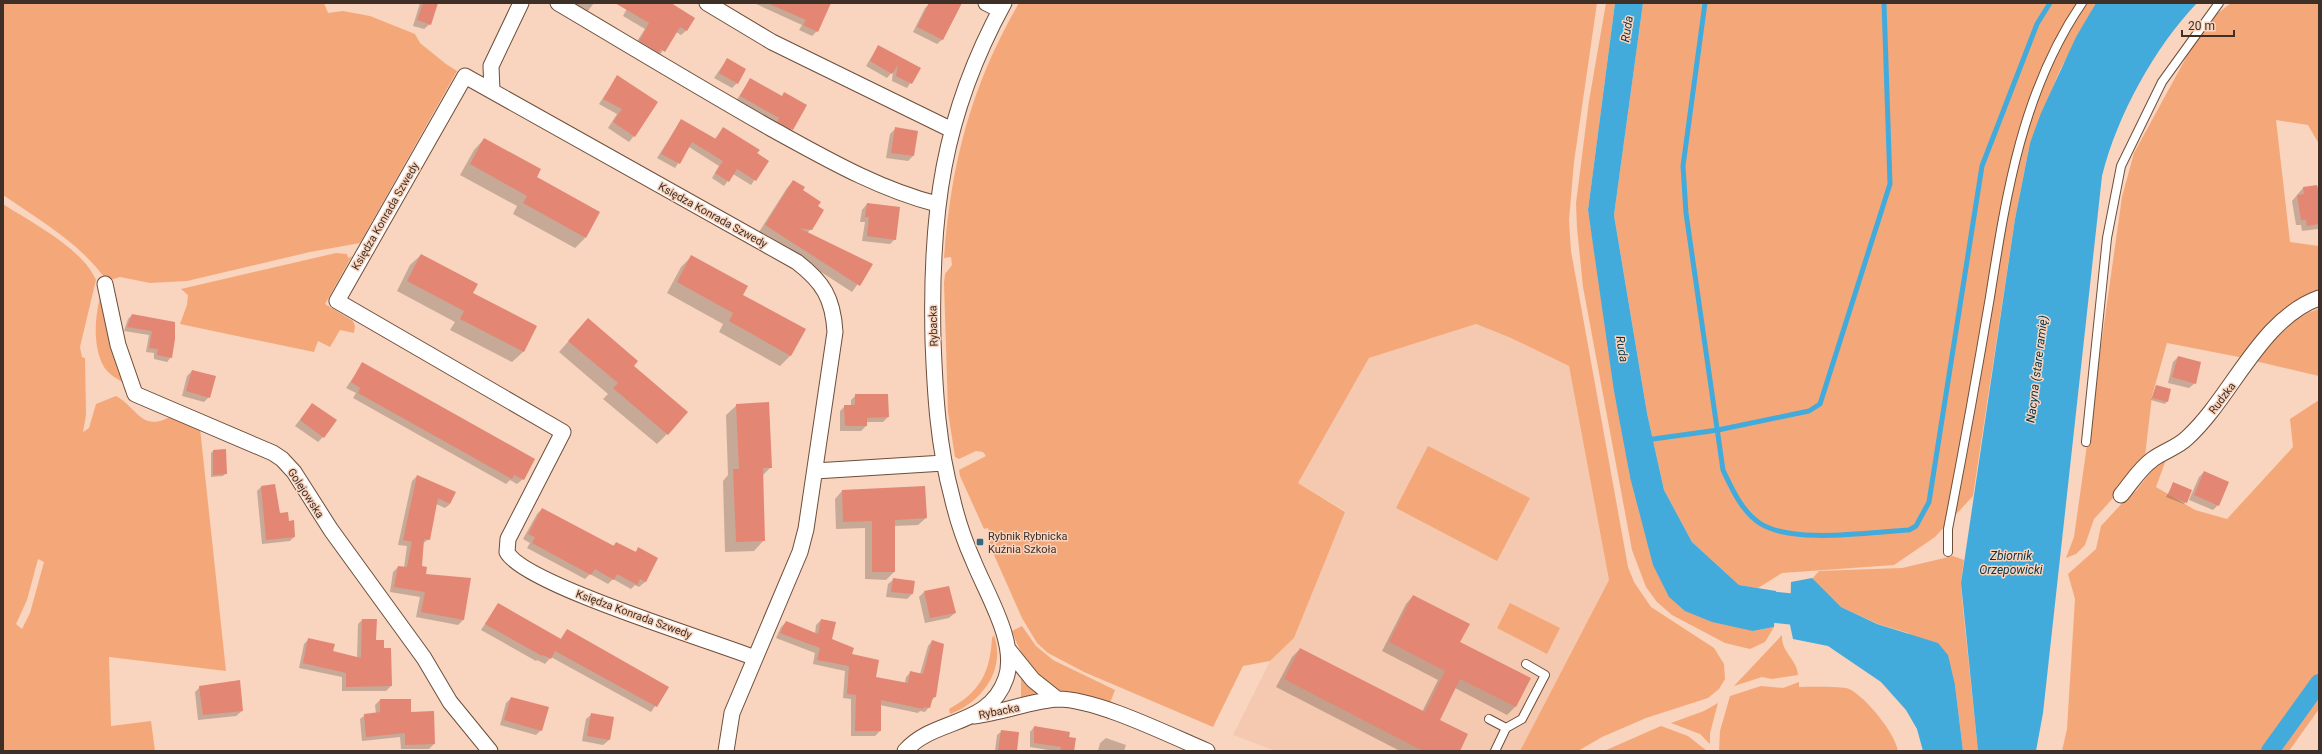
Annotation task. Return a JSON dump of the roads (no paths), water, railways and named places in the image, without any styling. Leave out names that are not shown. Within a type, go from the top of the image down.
[{"type":"street","points":[[492,91],[491,66],[521,3]]},
{"type":"street","points":[[558,3],[714,96],[843,168],[915,198],[937,204]]},
{"type":"street","points":[[707,3],[772,42],[952,130]]},
{"type":"street","points":[[986,3],[1002,7]]},
{"type":"street","name":"Rybacka","points":[[1002,7],[973,66],[952,130],[937,204],[932,263],[936,416],[944,463],[962,532],[1008,649],[1033,680],[1057,700]]},
{"type":"street","name":"Księdza Konrada Szwedy","points":[[726,751],[732,713],[800,552],[806,529],[816,471],[835,332],[830,300],[822,284],[797,262],[465,76],[336,301],[563,432],[508,539],[508,552],[516,562],[583,597],[755,658]]},
{"type":"street","name":"Golejowska","points":[[105,284],[118,345],[135,394],[273,453],[289,466],[331,530],[420,651],[450,702],[490,751]]},
{"type":"street","name":"Rudzka","points":[[2121,495],[2150,461],[2184,441],[2194,432],[2219,402],[2261,346],[2290,315],[2305,304],[2319,298]]},
{"type":"street","points":[[816,471],[944,463]]},
{"type":"street","name":"Rybacka","points":[[973,716],[984,709],[1002,686],[1008,670],[1008,649]]},
{"type":"street","name":"Rybacka","points":[[973,716],[1057,700],[1078,701],[1092,705],[1207,751]]},
{"type":"street","points":[[905,751],[915,742],[931,732],[973,716]]},
{"type":"lane","points":[[1948,552],[1948,529],[1996,251],[2013,167],[2028,114],[2040,83],[2061,38],[2082,3]]},
{"type":"lane","points":[[2086,442],[2108,238],[2119,170],[2162,82],[2219,3]]},
{"type":"lane","points":[[1495,751],[1506,728],[1522,719],[1545,675],[1526,664]]},
{"type":"lane","points":[[1489,720],[1506,728]]},
{"type":"water","points":[[1615,3],[1643,3],[1614,215],[1647,413],[1664,490],[1692,542],[1739,585],[1776,591],[1774,627],[1753,631],[1712,622],[1685,611],[1669,597],[1653,565],[1630,477],[1614,391],[1588,210]]},
{"type":"water","name":"Zbiornik Orzepowicki","points":[[2096,3],[2197,3],[2166,41],[2139,84],[2117,130],[2102,176],[2043,713],[2036,751],[1978,751],[1961,583],[2015,219],[2030,143],[2041,113],[2076,37]]},
{"type":"water","points":[[1812,578],[1841,607],[1877,624],[1938,643],[1948,655],[1955,685],[1963,751],[1923,751],[1917,729],[1906,710],[1881,682],[1828,646],[1793,639],[1790,625],[1791,582]]},
{"type":"waterway","points":[[1705,3],[1683,166],[1686,213],[1723,470],[1743,507],[1754,519],[1775,530],[1793,534],[1812,535],[1909,530],[1916,526],[1929,502],[1982,166],[2037,24],[2050,3]]},
{"type":"waterway","points":[[1646,440],[1718,430],[1809,411],[1820,404],[1890,184],[1884,3]]},
{"type":"waterway","name":"Ruda","points":[[1733,603],[1791,609]]},
{"type":"waterway","points":[[2270,751],[2319,683]]},
{"type":"place","name":"Rybnik Rybnicka Kuźnia Szkoła","points":[[980,542]]},
{"type":"water label","name":"Nacyna (stare ramię)","points":[[2037,369]]}]
